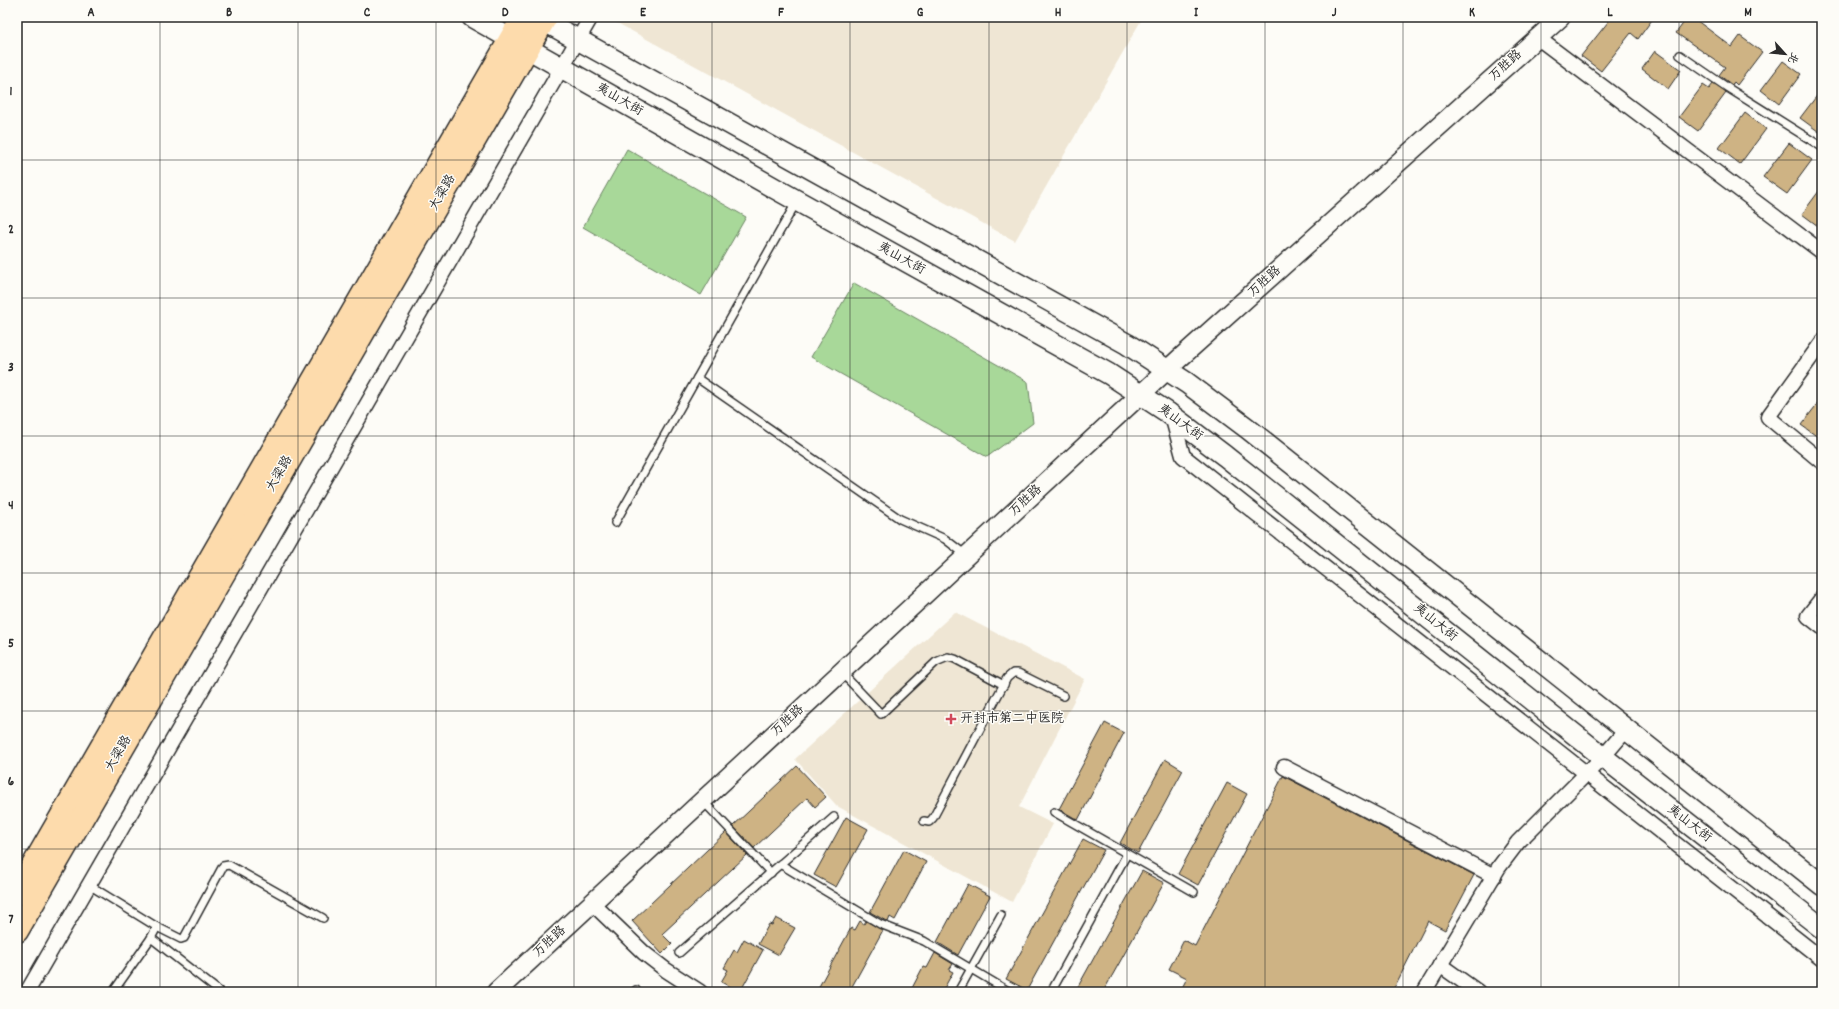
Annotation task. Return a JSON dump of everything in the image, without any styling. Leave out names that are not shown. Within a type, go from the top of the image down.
[{"type":"main road","name":"夷山大街","points":[[472,17],[797,201],[1109,374],[1141,395],[1172,416],[1225,456],[1603,757],[1822,928]]},
{"type":"main road","name":"大梁路","points":[[17,893],[519,44],[537,18]]},
{"type":"main road","points":[[537,18],[1127,344],[1167,370],[1247,428],[1822,885]]},
{"type":"main road","name":"大梁路","points":[[17,931],[519,44]]},
{"type":"street","points":[[27,992],[591,17]]},
{"type":"street","name":"万胜路","points":[[496,992],[1167,370],[1561,17]]},
{"type":"street","points":[[1538,38],[1822,252]]},
{"type":"street","points":[[1822,342],[1768,417],[1822,462]]},
{"type":"street","points":[[1172,416],[1183,456],[1822,959]]},
{"type":"street","points":[[1822,598],[1808,616],[1822,627]]},
{"type":"street","points":[[1424,992],[1494,876],[1518,842],[1603,757],[1626,730]]},
{"type":"street","points":[[1284,767],[1494,876]]},
{"type":"street","points":[[592,903],[644,953],[697,991]]},
{"type":"street","points":[[1440,966],[1478,992]]},
{"type":"lane","points":[[1680,55],[1728,88],[1822,147]]},
{"type":"lane","points":[[615,524],[797,201]]},
{"type":"lane","points":[[697,378],[900,519],[945,539],[967,556]]},
{"type":"lane","points":[[841,672],[881,714],[936,662],[948,658],[955,659],[1004,685]]},
{"type":"lane","points":[[924,821],[929,822],[933,818],[1007,678],[1013,673],[1018,673],[1064,696]]},
{"type":"lane","points":[[702,801],[771,873]]},
{"type":"lane","points":[[1054,812],[1194,892]]},
{"type":"lane","points":[[679,954],[834,817]]},
{"type":"lane","points":[[1051,992],[1127,854]]},
{"type":"lane","points":[[780,864],[880,924],[924,940],[1010,992]]},
{"type":"lane","points":[[89,885],[157,927],[181,939],[184,938],[223,866],[229,865],[323,918]]},
{"type":"lane","points":[[958,992],[1001,915]]},
{"type":"lane","points":[[113,992],[157,927]]},
{"type":"lane","points":[[151,938],[220,992]]},
{"type":"shaded area","points":[[611,17],[1143,17],[1015,241],[610,19]]},
{"type":"shaded area","name":"开封市第二中医院","points":[[955,612],[1085,679],[1019,807],[1053,824],[1012,902],[837,806],[795,759]]},
{"type":"green space","points":[[627,149],[746,217],[701,295],[583,227]]},
{"type":"green space","points":[[854,283],[1028,382],[1033,423],[987,457],[811,357]]},
{"type":"building","points":[[1612,17],[1654,17],[1638,39],[1631,33],[1601,71],[1581,56]]},
{"type":"building","points":[[1688,17],[1692,17],[1732,47],[1740,36],[1762,52],[1737,85],[1734,82],[1732,85],[1719,75],[1725,67],[1676,33]]},
{"type":"building","points":[[1655,51],[1681,70],[1668,89],[1642,69]]},
{"type":"building","points":[[1783,61],[1801,74],[1779,104],[1761,90]]},
{"type":"building","points":[[1713,84],[1726,93],[1698,131],[1679,117],[1703,85],[1709,89]]},
{"type":"building","points":[[1822,89],[1822,134],[1800,118]]},
{"type":"building","points":[[1745,113],[1766,129],[1740,164],[1719,148]]},
{"type":"building","points":[[1789,143],[1812,160],[1787,194],[1763,177]]},
{"type":"building","points":[[1822,187],[1822,229],[1802,214]]},
{"type":"building","points":[[1822,398],[1822,440],[1801,425]]},
{"type":"building","points":[[1105,723],[1124,733],[1078,820],[1059,809]]},
{"type":"building","points":[[1165,759],[1183,770],[1138,853],[1120,843]]},
{"type":"building","points":[[797,766],[826,797],[815,807],[807,798],[754,848],[733,826]]},
{"type":"building","points":[[1283,776],[1474,875],[1445,930],[1428,921],[1392,992],[1180,992],[1187,978],[1169,969],[1184,940],[1195,946]]},
{"type":"building","points":[[1227,783],[1247,794],[1198,885],[1178,874]]},
{"type":"building","points":[[846,817],[868,829],[836,887],[814,875]]},
{"type":"building","points":[[726,832],[747,855],[662,934],[672,944],[662,954],[632,921]]},
{"type":"building","points":[[1083,839],[1104,850],[1027,990],[1006,979]]},
{"type":"building","points":[[904,850],[926,862],[895,920],[890,917],[888,922],[870,912]]},
{"type":"building","points":[[1142,871],[1164,883],[1103,992],[1075,992]]},
{"type":"building","points":[[968,884],[990,896],[958,955],[937,942]]},
{"type":"building","points":[[776,918],[795,928],[779,955],[758,944],[769,924],[772,925]]},
{"type":"building","points":[[860,921],[864,924],[866,921],[883,930],[849,992],[816,992],[851,928],[855,930]]},
{"type":"building","points":[[744,939],[763,950],[740,992],[721,982],[728,970],[724,968],[734,950],[737,952]]},
{"type":"building","points":[[935,953],[953,964],[949,970],[953,972],[942,992],[910,992],[923,967],[927,968]]},
{"type":"place","name":"开封市第二中医院","points":[[951,719]]}]
